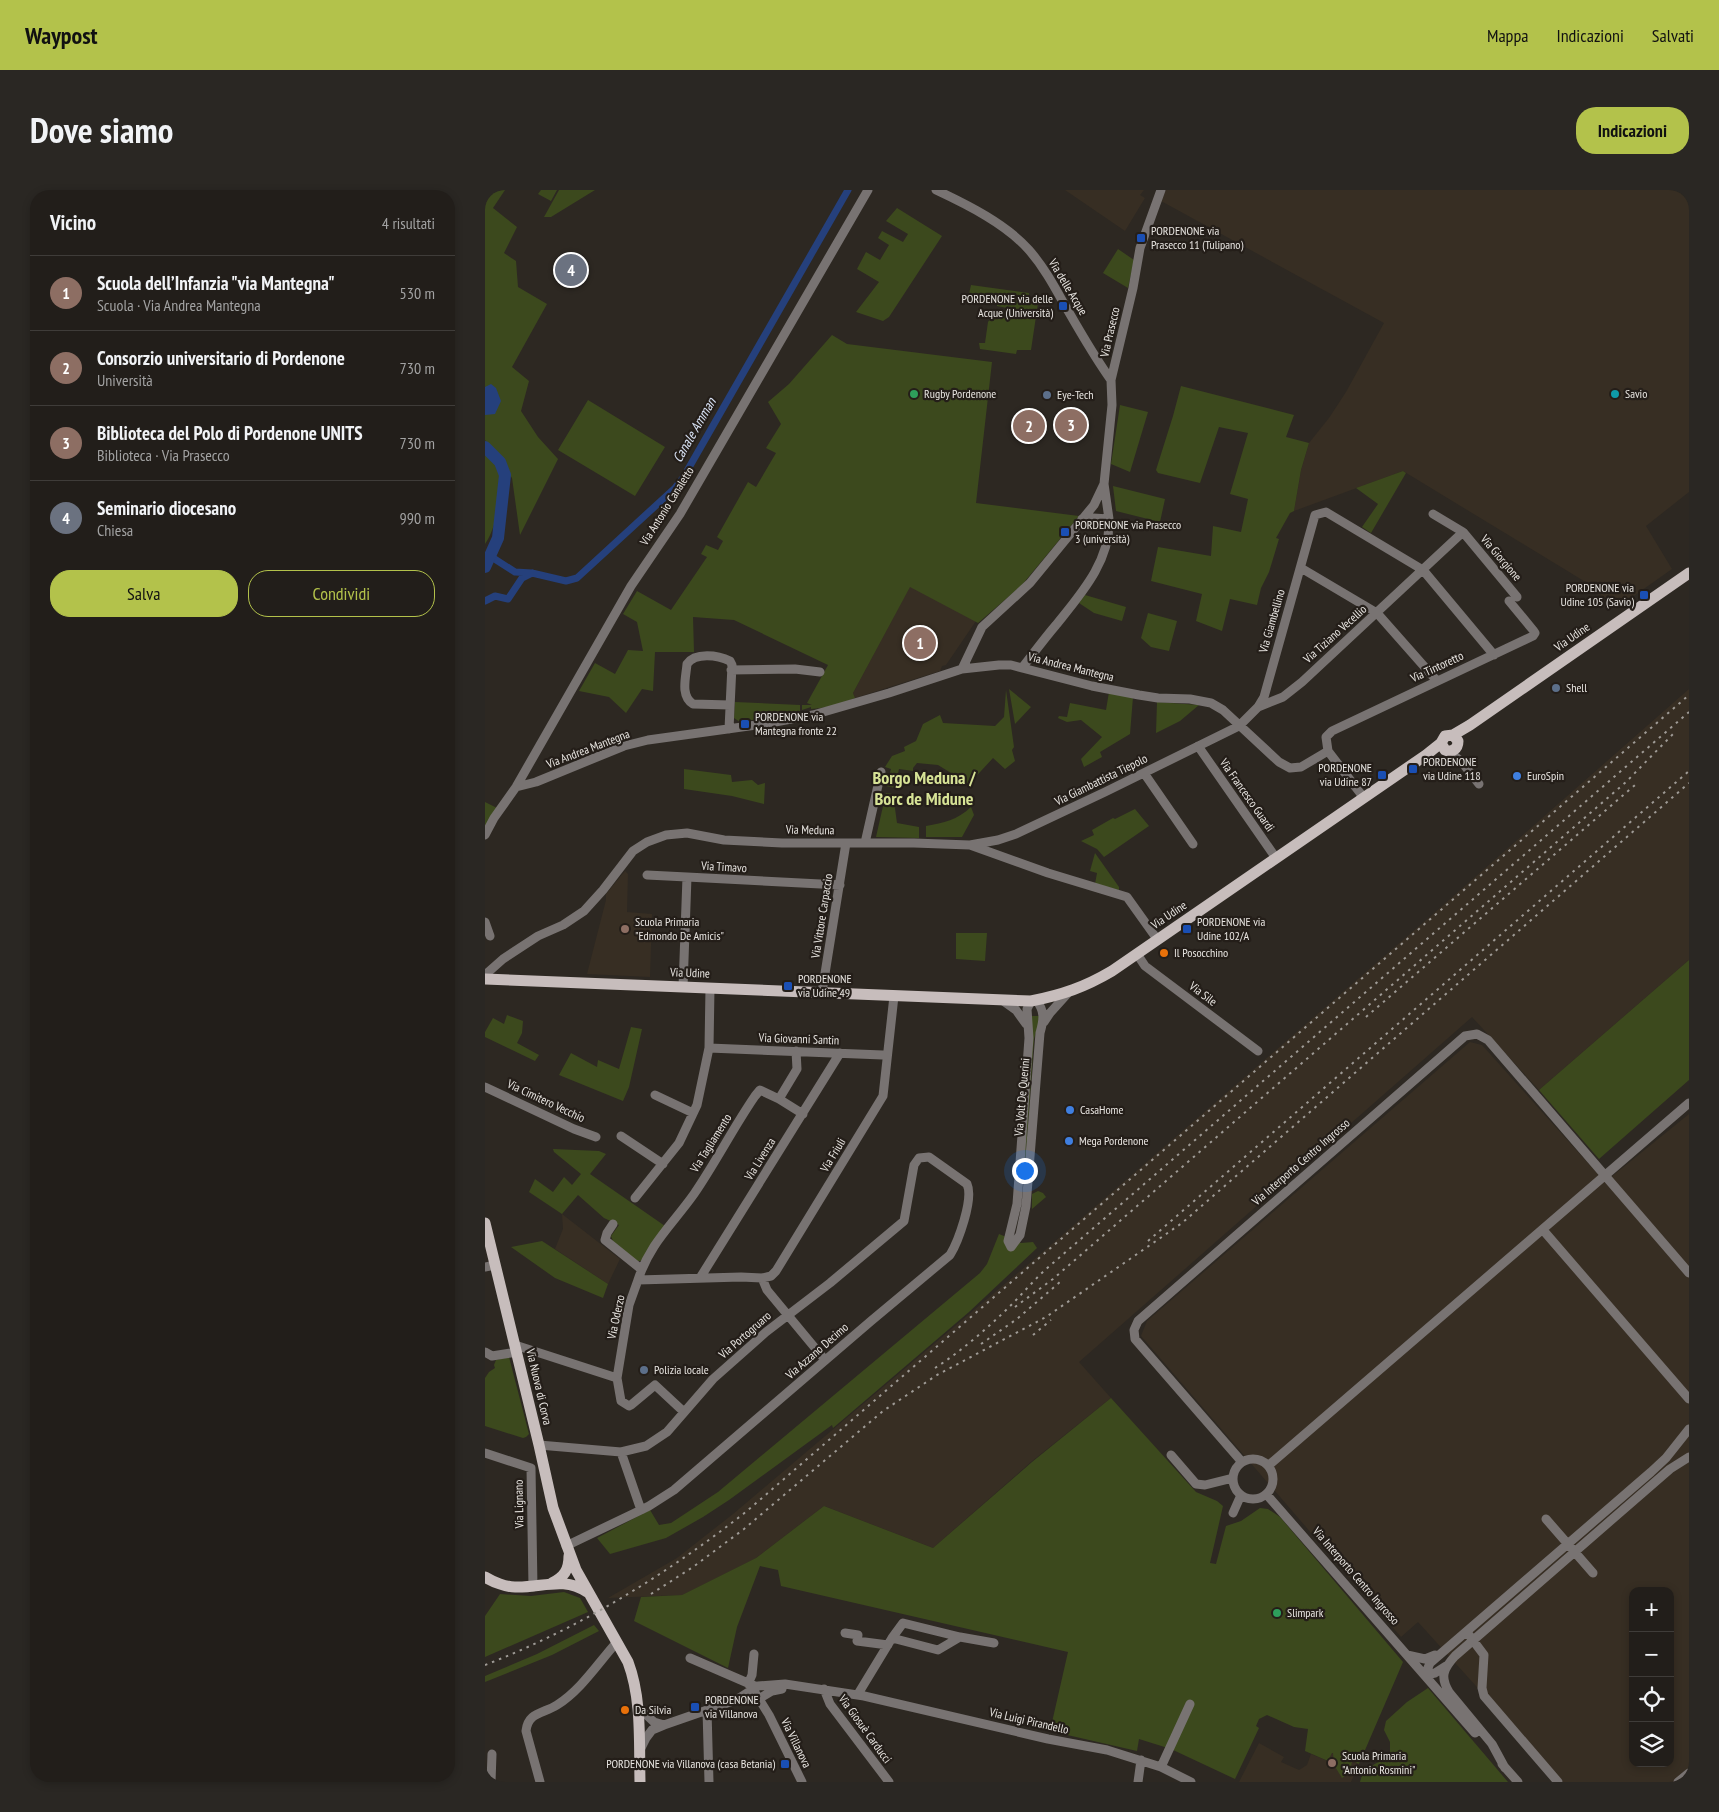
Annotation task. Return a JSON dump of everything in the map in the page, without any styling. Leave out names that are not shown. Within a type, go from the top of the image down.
[{"type":"main road","name":"Via Udine","points":[[485,979],[1034,1001],[1068,993],[1092,983],[1137,954],[1426,755],[1450,744],[1470,725],[1689,573]]},
{"type":"main road","name":"Via Nuova di Corva","points":[[485,1223],[490,1266],[516,1349],[553,1508],[568,1551],[582,1581],[613,1629],[633,1676],[637,1692],[640,1782]]},
{"type":"main road","points":[[563,1577],[569,1565],[568,1551]]},
{"type":"main road","points":[[485,1577],[513,1588],[567,1583],[579,1587],[589,1594]]},
{"type":"main road","points":[[550,1584],[563,1577],[572,1577],[582,1581]]},
{"type":"street","name":"Via Antonio Canaletto","points":[[485,835],[494,818],[516,787],[631,586],[680,514],[868,190]]},
{"type":"street","name":"Via delle Acque","points":[[937,190],[976,208],[1030,251],[1045,270],[1090,349],[1111,380]]},
{"type":"street","name":"Via Prasecco","points":[[1022,668],[1085,588],[1093,575],[1108,536],[1109,519],[1105,484],[1112,405],[1111,380],[1133,288],[1140,248],[1161,190]]},
{"type":"street","name":"Via Prasecco","points":[[962,669],[982,627],[1030,583],[1083,519],[1105,484]]},
{"type":"street","name":"Via Giambellino","points":[[1239,726],[1258,707],[1264,697],[1315,515],[1326,512],[1423,570]]},
{"type":"street","points":[[1433,514],[1463,532]]},
{"type":"street","points":[[1083,519],[1109,519]]},
{"type":"street","name":"Via Giorgione","points":[[1423,570],[1463,532],[1513,599]]},
{"type":"street","points":[[1301,568],[1377,613],[1437,681]]},
{"type":"street","points":[[1423,570],[1494,655]]},
{"type":"street","name":"Via Tiziano Vecellio","points":[[1258,707],[1283,697],[1423,570]]},
{"type":"street","name":"Via Tintoretto","points":[[1328,751],[1326,738],[1332,731],[1529,639],[1535,633],[1513,599]]},
{"type":"street","points":[[729,705],[693,704],[686,698],[687,664],[690,660],[696,656],[730,660],[729,729]]},
{"type":"street","name":"Via Andrea Mantegna","points":[[516,787],[536,782],[624,746],[648,740],[813,715],[889,694],[962,669],[1011,665],[1093,686],[1139,695],[1158,698],[1190,699],[1211,703],[1223,710],[1279,762],[1290,768],[1301,767],[1328,751]]},
{"type":"street","points":[[731,670],[795,669],[819,672]]},
{"type":"street","name":"Via Giambattista Tiepolo","points":[[969,845],[998,840],[1016,834],[1239,726]]},
{"type":"street","points":[[1450,744],[1479,784]]},
{"type":"street","name":"Via Francesco Guardi","points":[[1198,746],[1276,858]]},
{"type":"street","points":[[1328,751],[1364,798]]},
{"type":"street","points":[[865,843],[881,772]]},
{"type":"street","points":[[1144,773],[1193,844]]},
{"type":"street","name":"Via Meduna","points":[[485,975],[503,959],[538,936],[563,925],[584,911],[633,851],[657,837],[687,833],[724,840],[846,843],[914,842],[969,845],[1127,898],[1157,940]]},
{"type":"street","name":"Via Vittore Carpaccio","points":[[822,992],[846,843]]},
{"type":"street","points":[[647,875],[687,877]]},
{"type":"street","name":"Via Timavo","points":[[683,987],[687,877],[840,885]]},
{"type":"street","points":[[485,922],[490,936]]},
{"type":"street","name":"Via Sile","points":[[1137,954],[1145,966],[1257,1051]]},
{"type":"street","points":[[635,1198],[679,1143],[693,1113],[703,1080],[709,1048],[710,988]]},
{"type":"street","name":"Via Volt De Querini","points":[[1042,1027],[1050,1013],[1068,993]]},
{"type":"street","name":"Via Friuli","points":[[762,1278],[771,1276],[780,1266],[883,1096],[894,996]]},
{"type":"street","points":[[1002,1000],[1020,1014],[1029,1030]]},
{"type":"street","name":"Via Volt De Querini","points":[[1042,1027],[1024,1173],[1008,1240],[1011,1247],[1019,1235],[1026,1206],[1024,1173],[1029,1030],[1027,1009],[1034,1001],[1043,1011],[1042,1027]]},
{"type":"street","name":"Via Interporto Centro Ingrosso","points":[[1242,1462],[1135,1339],[1134,1330],[1138,1320],[1465,1036],[1477,1034],[1488,1040],[1689,1273]]},
{"type":"street","name":"Via Giovanni Santin","points":[[709,1048],[840,1054],[887,1054]]},
{"type":"street","points":[[796,1051],[797,1069],[779,1099],[803,1114]]},
{"type":"street","name":"Via Livenza","points":[[700,1278],[840,1054]]},
{"type":"street","name":"Via Cimitero Vecchio","points":[[485,1087],[574,1129],[596,1137]]},
{"type":"street","name":"Via Tagliamento","points":[[638,1280],[641,1269],[652,1247],[694,1194],[755,1096],[760,1090],[779,1099]]},
{"type":"street","points":[[655,1095],[693,1113]]},
{"type":"street","points":[[1269,1465],[1689,1103]]},
{"type":"street","points":[[621,1136],[663,1164]]},
{"type":"street","name":"Via Portogruaro","points":[[539,1445],[621,1452],[646,1446],[667,1432],[713,1379],[788,1314],[830,1283],[904,1221],[914,1165],[919,1158],[929,1156],[967,1184]]},
{"type":"street","name":"Via Azzano Decimo","points":[[568,1551],[649,1506],[689,1478],[950,1255],[964,1220],[969,1192],[967,1184]]},
{"type":"street","points":[[613,1224],[605,1240],[641,1269]]},
{"type":"street","points":[[1543,1230],[1689,1399]]},
{"type":"street","points":[[638,1280],[762,1278]]},
{"type":"street","name":"Via Portogruaro","points":[[762,1278],[767,1290],[825,1360]]},
{"type":"street","name":"Via Oderzo","points":[[638,1280],[629,1304],[617,1378],[621,1401],[629,1406],[655,1385],[684,1412]]},
{"type":"street","points":[[489,1354],[516,1349],[617,1378]]},
{"type":"street","points":[[1425,1675],[1435,1673],[1446,1666],[1666,1458],[1689,1430]]},
{"type":"street","points":[[621,1452],[641,1510]]},
{"type":"street","name":"Via Lignano","points":[[485,1453],[531,1468],[533,1587]]},
{"type":"street","points":[[1171,1455],[1196,1484],[1205,1485],[1233,1478]]},
{"type":"street","points":[[1425,1675],[1430,1662],[1466,1632],[1670,1469],[1689,1457]]},
{"type":"street","points":[[1255,1459],[1269,1465],[1273,1476],[1273,1483],[1267,1495],[1254,1499],[1241,1495],[1236,1490],[1233,1478],[1234,1471],[1242,1462],[1255,1459]]},
{"type":"street","points":[[1233,1513],[1241,1495]]},
{"type":"street","name":"Via Interporto Centro Ingrosso","points":[[1267,1495],[1518,1782]]},
{"type":"street","points":[[1546,1519],[1593,1573]]},
{"type":"street","points":[[858,1694],[903,1623],[994,1643]]},
{"type":"street","points":[[1466,1632],[1484,1655],[1482,1688],[1484,1696],[1558,1782]]},
{"type":"street","points":[[845,1633],[858,1635],[857,1641],[890,1642],[938,1650],[960,1637]]},
{"type":"street","points":[[540,1782],[526,1731],[527,1723],[533,1716],[556,1706],[566,1699],[617,1642]]},
{"type":"street","points":[[754,1654],[751,1675],[758,1690]]},
{"type":"street","points":[[1407,1655],[1425,1659],[1440,1654]]},
{"type":"street","points":[[689,1658],[758,1690]]},
{"type":"street","name":"Via Interporto Centro Ingrosso","points":[[1446,1666],[1444,1683],[1449,1692],[1492,1744],[1505,1768]]},
{"type":"street","name":"Via Luigi Pirandello","points":[[638,1725],[645,1722],[653,1726],[664,1725],[736,1700],[758,1690],[785,1684],[858,1694],[1048,1739],[1107,1750],[1161,1767],[1191,1782]]},
{"type":"street","name":"Via Giosuè Carducci","points":[[823,1689],[830,1704],[889,1782]]},
{"type":"street","name":"Via Villanova","points":[[758,1690],[801,1782]]},
{"type":"street","points":[[1161,1767],[1171,1749],[1190,1704]]},
{"type":"street","name":"Via Luigi Pirandello","points":[[637,1706],[653,1726]]},
{"type":"street","points":[[707,1710],[709,1782]]},
{"type":"street","points":[[639,1754],[642,1744],[653,1726]]},
{"type":"street","points":[[491,1782],[492,1754]]},
{"type":"street","points":[[1138,1782],[1141,1760]]},
{"type":"street","points":[[1678,1782],[1689,1773]]},
{"type":"shaded area","points":[[1065,190],[1144,190],[1140,195],[1145,198],[1125,231]]},
{"type":"shaded area","points":[[1166,190],[1689,190],[1689,492],[1646,526],[1672,569],[1621,605],[1595,593],[1597,589],[1403,471],[1294,511],[1301,470],[1309,443],[1329,418],[1346,392],[1384,323],[1161,201]]},
{"type":"shaded area","points":[[910,586],[976,621],[940,671],[855,698],[853,693]]},
{"type":"shaded area","points":[[1689,689],[1689,960],[1539,1090],[1472,1017],[1079,1362],[1111,1398],[1031,1462],[933,1548],[824,1506],[756,1558],[682,1595],[608,1598],[677,1558],[733,1514],[1045,1250],[1433,914]]},
{"type":"shaded area","name":"Scuola Primaria \"Edmondo De Amicis\"","points":[[625,871],[628,874],[627,912],[652,914],[650,977],[587,974],[606,894]]},
{"type":"shaded area","points":[[1470,1042],[1482,1045],[1605,1182],[1689,1114],[1689,1775],[1681,1782],[1563,1782],[1418,1622],[1401,1637],[1141,1336],[1147,1321]]},
{"type":"shaded area","points":[[562,1214],[620,1259],[608,1284],[555,1249],[563,1229]]},
{"type":"shaded area","name":"Scuola Primaria \"Antonio Rosmini\"","points":[[1259,1743],[1284,1757],[1281,1762],[1299,1770],[1307,1765],[1311,1754],[1328,1761],[1332,1753],[1359,1764],[1351,1782],[1239,1782]]},
{"type":"green space","points":[[485,190],[505,190],[493,208],[517,227],[504,253],[516,261],[518,287],[547,304],[512,367],[529,381],[521,411],[538,437],[558,459],[520,535],[512,478],[485,440]]},
{"type":"green space","points":[[541,190],[557,190],[551,201],[538,194]]},
{"type":"green space","points":[[559,190],[595,190],[551,217],[544,217]]},
{"type":"green space","points":[[897,208],[942,236],[889,317],[883,321],[856,312],[879,282],[857,269],[866,252],[880,260],[889,245],[878,238],[882,231],[903,242],[908,234],[886,221]]},
{"type":"green space","points":[[1118,249],[1134,260],[1128,288],[1103,273]]},
{"type":"green space","points":[[971,285],[1029,293],[1028,302],[1038,303],[1031,350],[1017,350],[1016,354],[980,349],[979,343],[985,343],[990,319],[995,319],[995,316],[1010,317],[1012,309],[997,306],[997,303],[975,301],[976,295],[969,294]]},
{"type":"green space","points":[[832,335],[847,344],[992,362],[976,503],[1079,516],[1021,586],[978,623],[910,587],[853,693],[855,698],[844,702],[828,707],[811,709],[811,707],[802,710],[802,705],[812,705],[807,703],[828,665],[734,620],[693,617],[694,652],[655,652],[653,691],[642,689],[626,713],[609,697],[579,691],[595,663],[615,674],[628,650],[643,651],[637,622],[623,614],[637,591],[671,610],[707,557],[701,554],[706,545],[718,550],[723,541],[717,537],[748,482],[756,487],[776,453],[766,448],[781,424],[768,402],[789,384]]},
{"type":"green space","points":[[1181,386],[1294,415],[1286,437],[1309,443],[1301,470],[1294,511],[1290,513],[1276,538],[1279,539],[1269,572],[1261,588],[1257,605],[1230,599],[1222,631],[1196,621],[1202,594],[1151,581],[1158,547],[1211,556],[1213,526],[1241,532],[1248,499],[1230,494],[1248,433],[1219,427],[1200,483],[1158,473],[1156,470]]},
{"type":"green space","points":[[588,400],[665,447],[635,496],[558,450]]},
{"type":"green space","points":[[1120,405],[1148,412],[1130,472],[1111,464]]},
{"type":"green space","points":[[485,453],[498,468],[501,488],[496,519],[485,544]]},
{"type":"green space","points":[[1403,471],[1406,473],[1371,533],[1362,527],[1378,504],[1356,488]]},
{"type":"green space","points":[[1113,486],[1165,499],[1160,522],[1116,511]]},
{"type":"green space","points":[[1085,595],[1126,607],[1122,621],[1094,613],[1079,603]]},
{"type":"green space","points":[[1148,613],[1177,621],[1169,651],[1151,647],[1141,638]]},
{"type":"green space","points":[[1009,689],[1031,707],[1015,724]]},
{"type":"green space","points":[[1006,690],[1014,747],[1012,750],[1015,761],[1005,769],[993,758],[969,784],[938,765],[917,763],[913,771],[899,769],[895,788],[886,786],[891,769],[885,767],[892,756],[905,751],[904,747],[916,741],[923,724],[940,715],[943,723],[995,726],[1004,717]]},
{"type":"green space","points":[[1109,692],[1133,697],[1130,734],[1100,752],[1102,757],[1084,767],[1081,759],[1102,737],[1081,720],[1067,722],[1058,718],[1059,716],[1067,717],[1070,703],[1106,710]]},
{"type":"green space","points":[[735,702],[800,705],[800,712],[740,722],[734,718]]},
{"type":"green space","points":[[1157,702],[1199,705],[1180,721],[1156,733]]},
{"type":"green space","points":[[684,769],[731,775],[732,782],[752,780],[758,785],[765,783],[764,804],[732,796],[684,789]]},
{"type":"green space","points":[[886,793],[893,794],[897,823],[919,827],[919,838],[876,837]]},
{"type":"green space","points":[[485,802],[497,808],[485,831]]},
{"type":"green space","points":[[971,807],[974,815],[962,837],[926,837],[926,826],[950,820],[961,815]]},
{"type":"green space","points":[[1135,809],[1149,826],[1104,857],[1097,849],[1081,841],[1094,835],[1092,830],[1113,818],[1115,819]]},
{"type":"green space","points":[[1095,853],[1119,887],[1119,890],[1095,884],[1097,873],[1090,871]]},
{"type":"green space","points":[[956,933],[987,933],[985,961],[956,959]]},
{"type":"green space","points":[[1689,960],[1689,1080],[1599,1159],[1539,1090]]},
{"type":"green space","points":[[507,1015],[523,1021],[522,1033],[517,1043],[539,1055],[535,1061],[485,1037],[485,1032],[493,1018],[504,1024]]},
{"type":"green space","points":[[1030,1016],[1041,1016],[1034,1039],[1025,1167],[1023,1168],[1033,1036]]},
{"type":"green space","points":[[631,1027],[642,1029],[629,1087],[623,1101],[559,1075],[571,1053],[597,1067],[598,1060],[619,1069]]},
{"type":"green space","points":[[553,1149],[599,1151],[606,1154],[590,1174],[665,1226],[641,1261],[636,1261],[613,1241],[611,1236],[619,1225],[604,1218],[578,1195],[562,1214],[529,1192],[535,1179],[553,1192],[564,1177],[572,1185],[581,1174],[554,1152]]},
{"type":"green space","points":[[1038,1191],[1046,1197],[1032,1209],[1032,1194]]},
{"type":"green space","points":[[999,1234],[1021,1243],[1033,1242],[1037,1248],[969,1312],[833,1428],[832,1425],[729,1500],[666,1538],[610,1554],[597,1538],[650,1510],[659,1525],[671,1523],[718,1492],[980,1273],[987,1264]]},
{"type":"green space","points":[[542,1241],[608,1284],[603,1298],[555,1278],[511,1247]]},
{"type":"green space","points":[[509,1357],[529,1434],[523,1438],[485,1426],[485,1378],[495,1368],[496,1360]]},
{"type":"green space","points":[[1111,1398],[1196,1492],[1217,1501],[1223,1506],[1210,1563],[1216,1564],[1226,1526],[1241,1521],[1260,1508],[1268,1509],[1280,1517],[1403,1662],[1359,1764],[1352,1761],[1350,1773],[1342,1778],[1334,1765],[1333,1753],[1328,1761],[1305,1751],[1308,1729],[1294,1727],[1267,1715],[1259,1719],[1256,1726],[1259,1728],[1235,1779],[1171,1749],[1139,1739],[1137,1751],[1050,1731],[1068,1652],[781,1586],[778,1570],[760,1566],[737,1627],[728,1668],[634,1621],[641,1597],[682,1595],[756,1558],[824,1506],[933,1548],[1032,1462]]},
{"type":"green space","points":[[564,1592],[580,1598],[588,1612],[485,1657],[485,1616],[500,1594],[531,1596]]},
{"type":"green space","points":[[594,1625],[599,1631],[552,1655],[485,1682],[485,1676],[537,1654]]},
{"type":"green space","points":[[1428,1688],[1508,1782],[1360,1782],[1368,1769],[1390,1755],[1390,1742],[1384,1730],[1386,1721],[1407,1702]]},
{"type":"water","points":[[491,384],[496,388],[501,401],[495,414],[485,415],[485,387]]},
{"type":"waterway","name":"Canale Amman","points":[[490,556],[515,572],[532,573],[566,581],[577,578],[675,488],[683,478],[848,190]]},
{"type":"waterway","points":[[485,447],[500,462],[505,475],[498,538],[485,567]]},
{"type":"waterway","points":[[485,601],[495,596],[508,599],[522,578],[532,573]]},
{"type":"railway","points":[[485,1665],[555,1634],[622,1598],[686,1556],[747,1511],[1689,695]]},
{"type":"railway","points":[[935,1368],[980,1334],[1045,1270],[1689,712]]},
{"type":"railway","points":[[1015,1307],[1053,1279],[1626,782],[1676,731]]},
{"type":"railway","points":[[1148,1241],[1689,771]]},
{"type":"railway","points":[[651,1594],[693,1567],[744,1529],[883,1411],[937,1375],[1046,1317],[1182,1223],[1689,783]]},
{"type":"railway","points":[[1366,1017],[1635,785]]},
{"type":"railway","points":[[981,1344],[1017,1319],[1060,1282]]},
{"type":"railway","points":[[1033,1335],[1051,1320]]},
{"type":"place","name":"PORDENONE via Prasecco 11 (Tulipano)","points":[[1141,238]]},
{"type":"place","name":"Seminario diocesano","points":[[571,270]]},
{"type":"place","name":"PORDENONE via delle Acque (Università)","points":[[1063,306]]},
{"type":"place","name":"Rugby Pordenone","points":[[914,394]]},
{"type":"place","name":"Savio","points":[[1615,394]]},
{"type":"place","name":"Eye-Tech","points":[[1047,395]]},
{"type":"place","name":"Biblioteca del Polo di Pordenone UNITS","points":[[1071,425]]},
{"type":"place","name":"Consorzio universitario di Pordenone","points":[[1029,426]]},
{"type":"place","name":"PORDENONE via Prasecco 3 (università)","points":[[1065,532]]},
{"type":"place","name":"PORDENONE via Udine 105 (Savio)","points":[[1644,595]]},
{"type":"place","name":"Scuola dell’Infanzia \"via Mantegna\"","points":[[920,643]]},
{"type":"place","name":"Shell","points":[[1556,688]]},
{"type":"place","name":"PORDENONE via Mantegna fronte 22","points":[[745,724]]},
{"type":"place","name":"PORDENONE via Udine 118","points":[[1413,769]]},
{"type":"place","name":"PORDENONE via Udine 87","points":[[1382,775]]},
{"type":"place","name":"EuroSpin","points":[[1517,776]]},
{"type":"place","name":"Scuola Primaria \"Edmondo De Amicis\"","points":[[625,929]]},
{"type":"place","name":"PORDENONE via Udine 102/A","points":[[1187,929]]},
{"type":"place","name":"Il Posocchino","points":[[1164,953]]},
{"type":"place","name":"PORDENONE via Udine 49","points":[[788,986]]},
{"type":"place","name":"CasaHome","points":[[1070,1110]]},
{"type":"place","name":"Mega Pordenone","points":[[1069,1141]]},
{"type":"place","name":"Polizia locale","points":[[644,1370]]},
{"type":"place","name":"Slimpark","points":[[1277,1613]]},
{"type":"place","name":"PORDENONE via Villanova","points":[[695,1707]]},
{"type":"place","name":"Da Silvia","points":[[625,1710]]},
{"type":"place","name":"Scuola Primaria \"Antonio Rosmini\"","points":[[1332,1763]]},
{"type":"place","name":"PORDENONE via Villanova (casa Betania)","points":[[785,1764]]},
{"type":"district","name":"Borgo Meduna / Borc de Midune","points":[[924,788]]}]
